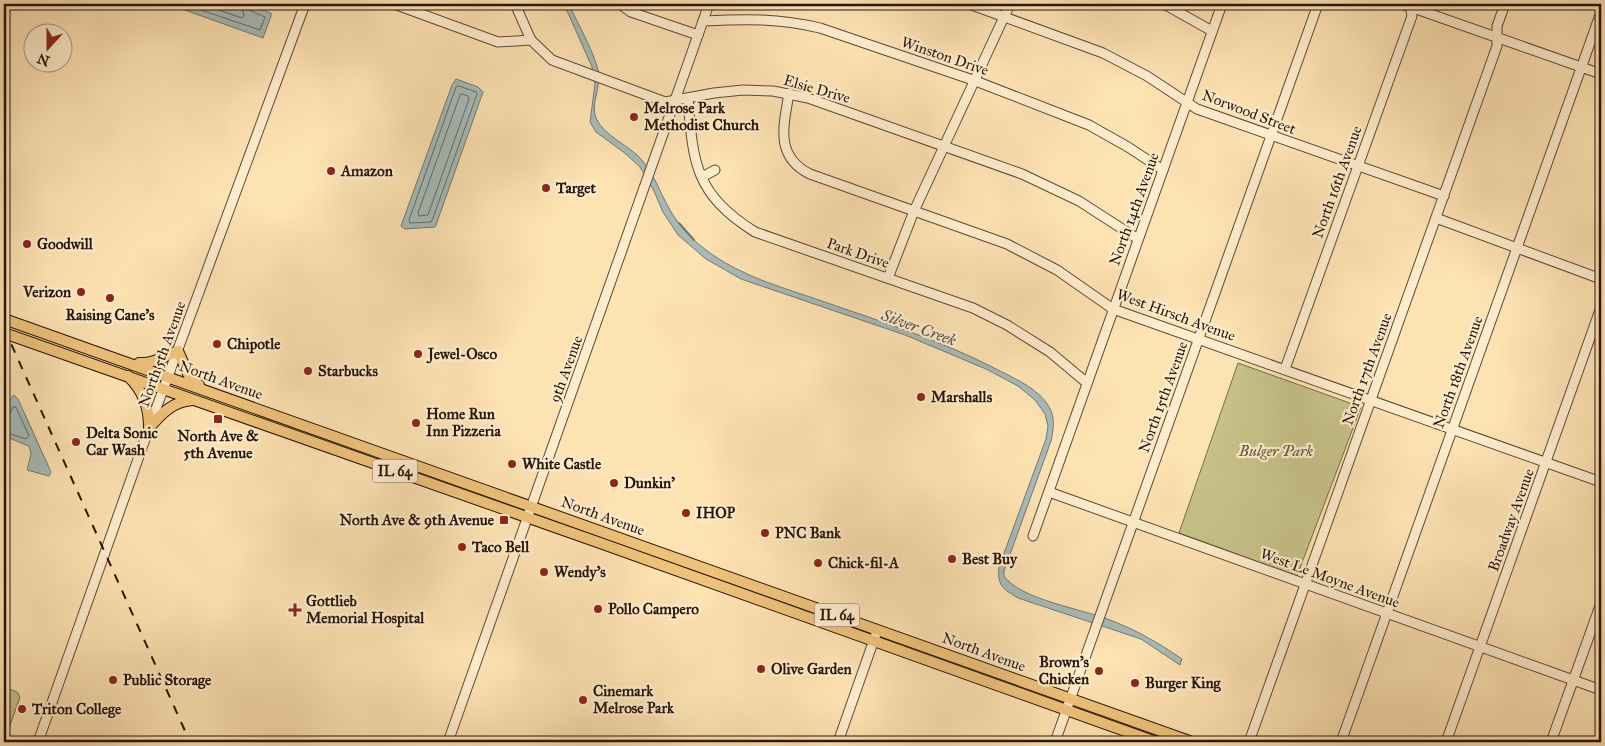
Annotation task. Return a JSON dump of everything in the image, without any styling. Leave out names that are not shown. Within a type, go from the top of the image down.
[{"type":"main road","name":"North Avenue","points":[[4,319],[1192,742]]},
{"type":"main road","name":"North Avenue","points":[[4,333],[164,388],[1156,742]]},
{"type":"main road","points":[[121,360],[148,364],[178,351],[194,383],[206,390]]},
{"type":"main road","points":[[127,376],[144,397],[149,414],[149,428]]},
{"type":"main road","points":[[149,428],[174,404],[195,400]]},
{"type":"street","name":"North 5th Avenue","points":[[38,742],[149,428],[305,4]]},
{"type":"street","points":[[394,4],[498,42],[531,40],[515,4]]},
{"type":"street","points":[[620,4],[631,12],[698,35]]},
{"type":"street","name":"9th Avenue","points":[[448,742],[709,4]]},
{"type":"street","name":"Norwood Street","points":[[969,4],[1103,53],[1147,76],[1197,109],[1444,196]]},
{"type":"street","points":[[888,278],[914,211],[973,80],[1010,4]]},
{"type":"street","points":[[1164,4],[1212,31]]},
{"type":"street","name":"North 14th Avenue","points":[[1032,536],[1222,4]]},
{"type":"street","name":"North 15th Avenue","points":[[1055,742],[1318,4]]},
{"type":"street","name":"North 17th Avenue","points":[[1249,741],[1497,46],[1497,26],[1505,4]]},
{"type":"street","points":[[1407,5],[1601,74]]},
{"type":"street","name":"North 16th Avenue","points":[[1285,369],[1412,16],[1407,5]]},
{"type":"street","name":"North 18th Avenue","points":[[1341,742],[1601,12]]},
{"type":"street","name":"Winston Drive","points":[[703,21],[763,19],[801,23],[840,34],[973,80],[1089,125],[1128,146],[1163,170]]},
{"type":"street","name":"Elsie Drive","points":[[531,40],[552,60],[665,102],[743,90],[773,90],[789,93],[1022,174],[1060,190],[1138,239]]},
{"type":"street","name":"West Hirsch Avenue","points":[[789,93],[784,142],[790,157],[799,168],[810,174],[964,228],[1024,252],[1076,282],[1113,309],[1601,482]]},
{"type":"street","name":"Park Drive","points":[[688,98],[695,163],[710,194],[736,220],[755,232],[973,308],[1007,325],[1050,352],[1087,383]]},
{"type":"street","points":[[702,177],[715,170]]},
{"type":"street","points":[[1436,218],[1601,279]]},
{"type":"street","name":"Broadway Avenue","points":[[1446,742],[1601,307]]},
{"type":"street","name":"West Le Moyne Avenue","points":[[1049,492],[1601,690]]},
{"type":"street","points":[[1551,742],[1601,603]]},
{"type":"street","points":[[838,742],[878,630]]},
{"type":"green space","name":"Bulger Park","points":[[1238,363],[1361,407],[1297,576],[1179,533]]},
{"type":"green space","points":[[4,687],[17,692],[20,697],[4,742]]},
{"type":"water","points":[[168,4],[245,4],[271,13],[271,16],[263,38]]},
{"type":"water","points":[[564,4],[569,4],[589,45],[598,70],[599,82],[594,107],[596,118],[604,130],[635,153],[645,164],[676,220],[701,246],[731,266],[779,287],[887,323],[954,349],[1021,382],[1042,397],[1053,418],[1051,441],[1004,571],[1004,576],[1012,584],[1038,598],[1120,624],[1156,642],[1182,659],[1180,665],[1141,639],[1018,598],[1002,586],[999,579],[999,567],[1046,439],[1048,426],[1045,414],[1035,400],[1018,386],[986,369],[905,335],[741,279],[706,259],[678,235],[663,212],[654,191],[640,167],[596,132],[590,122],[595,84],[592,67]]},
{"type":"water","points":[[456,79],[478,87],[483,92],[435,227],[405,229],[401,226],[452,85]]},
{"type":"water","points":[[14,395],[18,399],[51,472],[49,476],[27,470],[31,454],[29,446],[4,436],[6,408]]},
{"type":"waterway","name":"Silver Creek","points":[[679,223],[694,240]]},
{"type":"waterway","points":[[1258,741],[1263,742]]},
{"type":"railway","points":[[4,328],[190,742]]},
{"type":"place","name":"Melrose Park Methodist Church","points":[[634,117]]},
{"type":"place","name":"Amazon","points":[[331,171]]},
{"type":"place","name":"Target","points":[[546,188]]},
{"type":"place","name":"Goodwill","points":[[27,244]]},
{"type":"place","name":"Verizon","points":[[81,292]]},
{"type":"place","name":"Raising Cane's","points":[[110,298]]},
{"type":"place","name":"Chipotle","points":[[217,344]]},
{"type":"place","name":"Jewel-Osco","points":[[418,354]]},
{"type":"place","name":"Starbucks","points":[[308,371]]},
{"type":"place","name":"Marshalls","points":[[921,397]]},
{"type":"place","name":"North Ave & 5th Avenue","points":[[218,419]]},
{"type":"place","name":"Home Run Inn Pizzeria","points":[[416,423]]},
{"type":"place","name":"Delta Sonic Car Wash","points":[[76,442]]},
{"type":"place","name":"White Castle","points":[[512,464]]},
{"type":"place","name":"Dunkin'","points":[[614,483]]},
{"type":"place","name":"IHOP","points":[[686,513]]},
{"type":"place","name":"North Ave & 9th Avenue","points":[[504,520]]},
{"type":"place","name":"PNC Bank","points":[[765,533]]},
{"type":"place","name":"Taco Bell","points":[[462,547]]},
{"type":"place","name":"Best Buy","points":[[952,559]]},
{"type":"place","name":"Chick-fil-A","points":[[818,563]]},
{"type":"place","name":"Wendy's","points":[[544,572]]},
{"type":"place","name":"Pollo Campero","points":[[598,609]]},
{"type":"place","name":"Gottlieb Memorial Hospital","points":[[295,610]]},
{"type":"place","name":"Olive Garden","points":[[761,669]]},
{"type":"place","name":"Brown's Chicken","points":[[1099,671]]},
{"type":"place","name":"Public Storage","points":[[113,680]]},
{"type":"place","name":"Burger King","points":[[1135,683]]},
{"type":"place","name":"Cinemark Melrose Park","points":[[583,700]]},
{"type":"place","name":"Triton College","points":[[22,709]]}]
